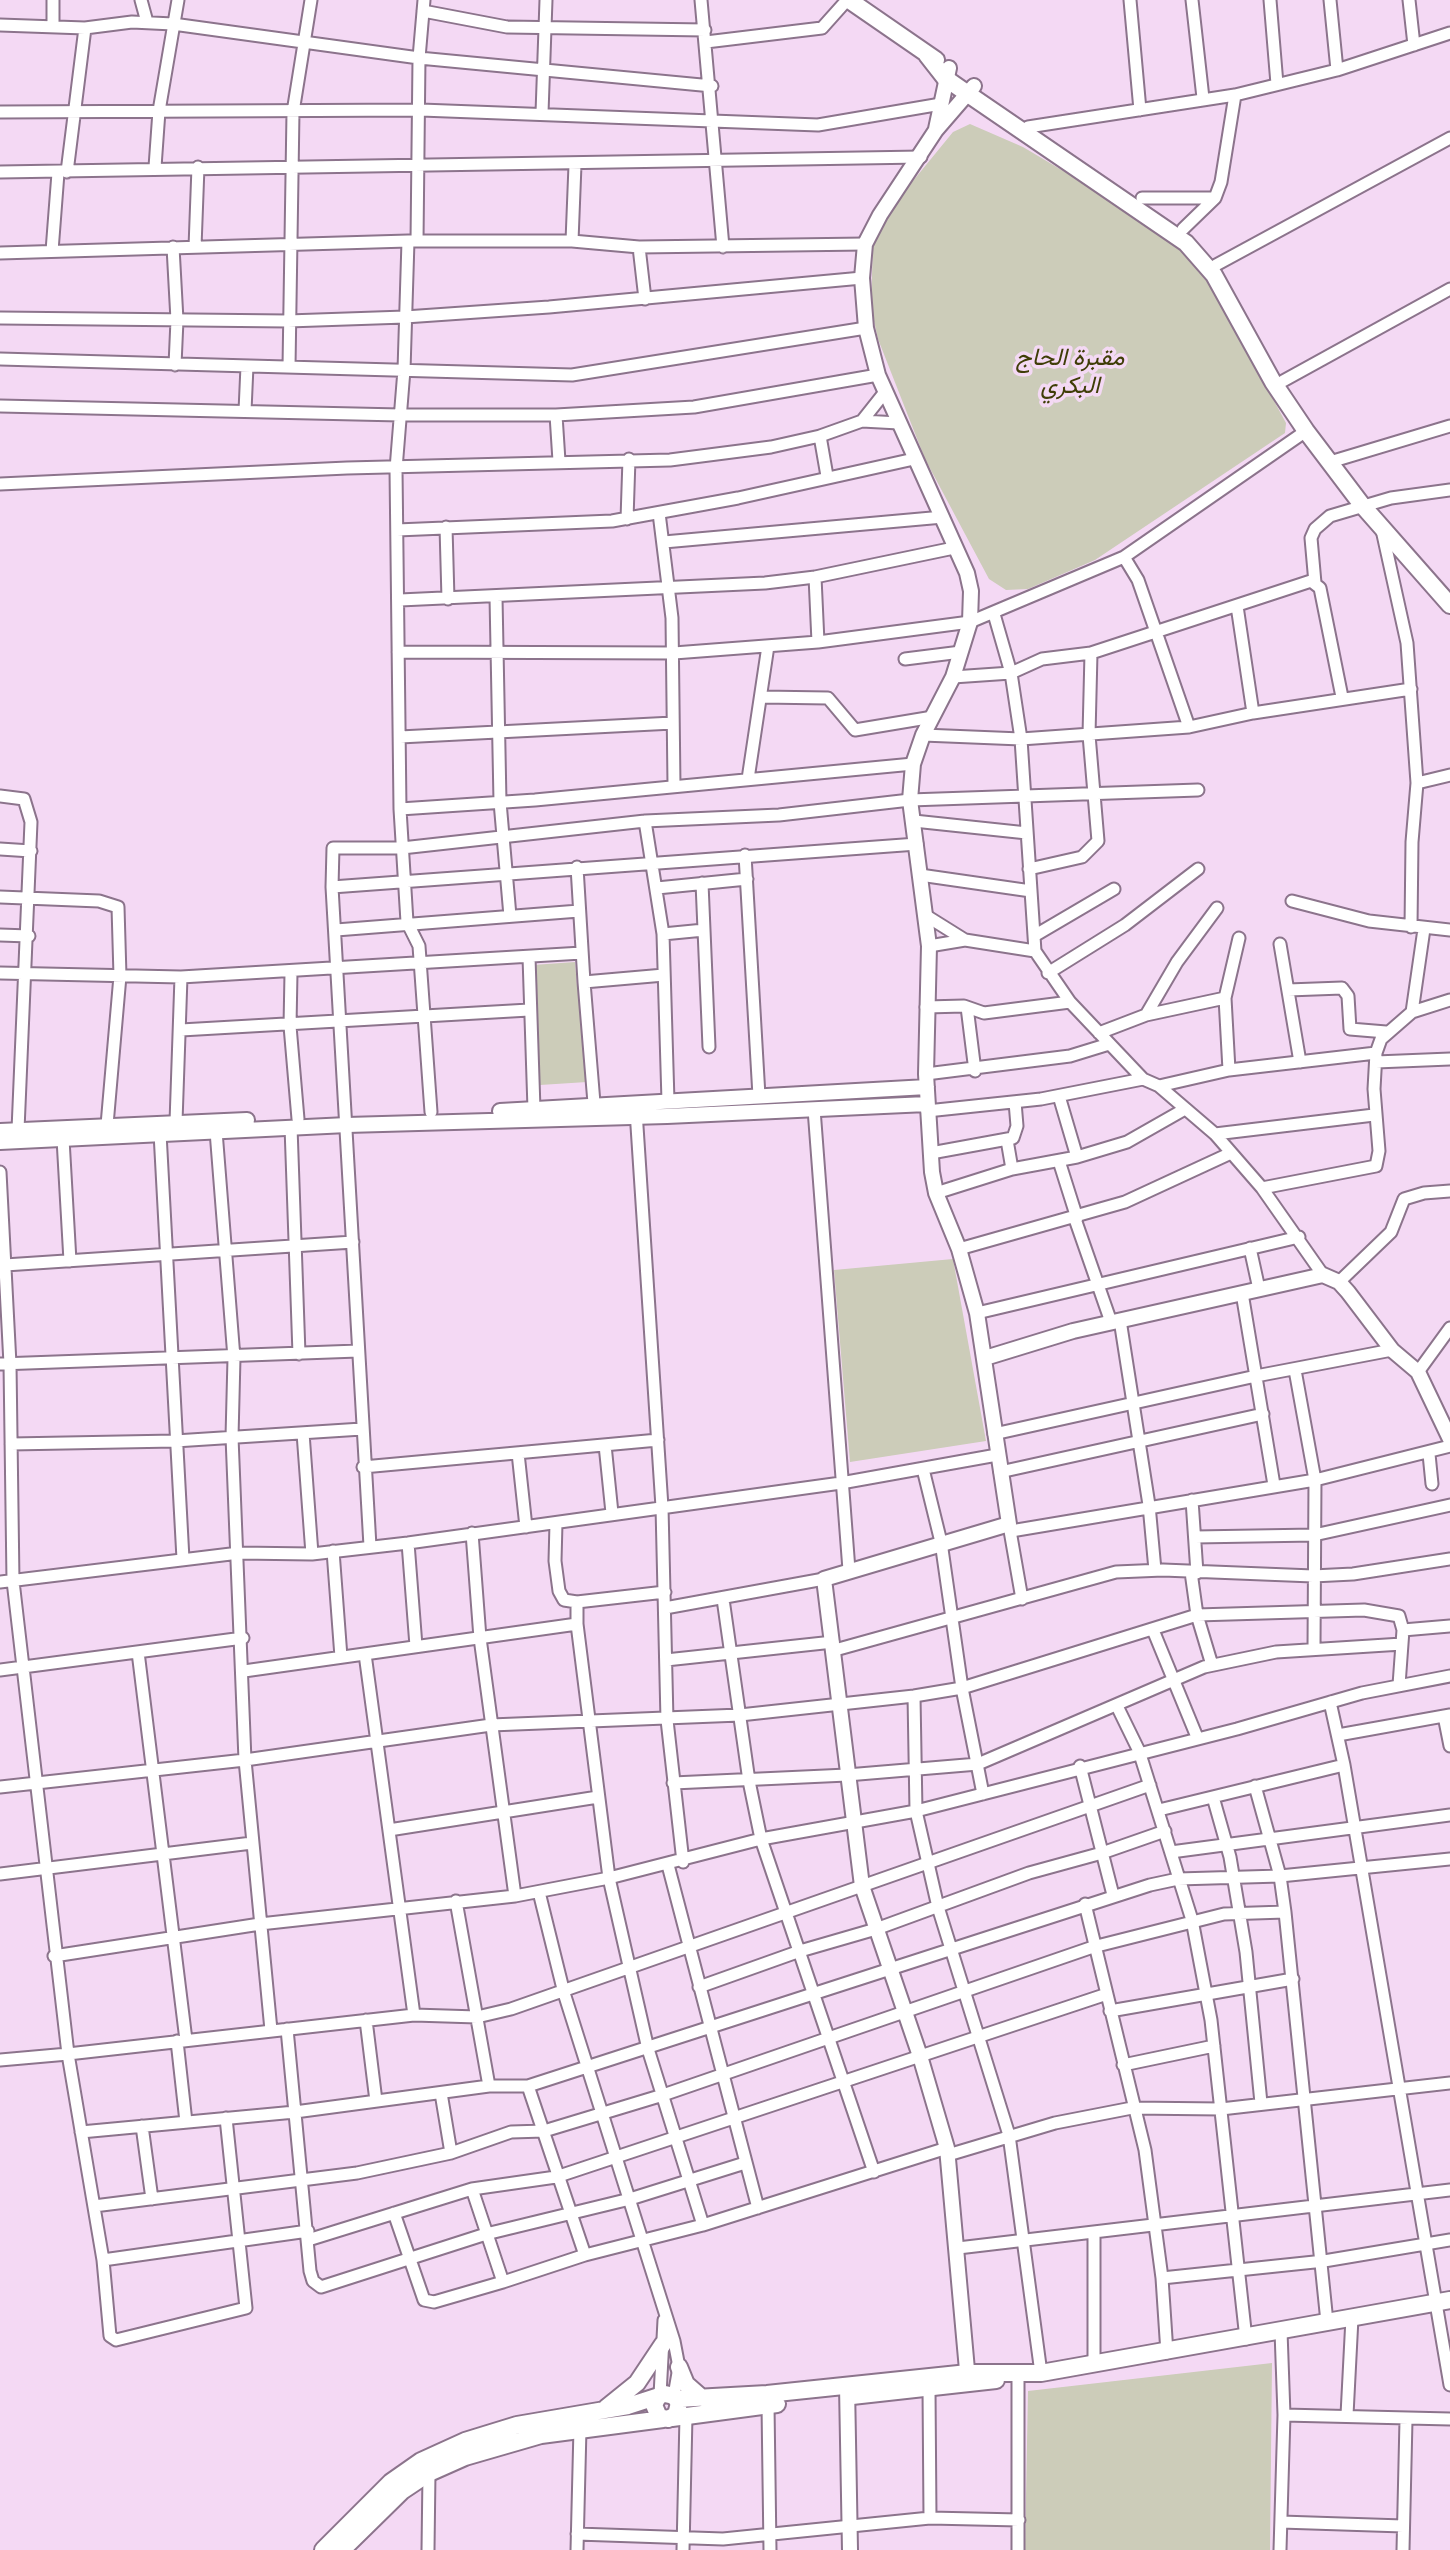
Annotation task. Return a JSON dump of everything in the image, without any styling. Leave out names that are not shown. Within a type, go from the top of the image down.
[{"type":"main road","points":[[848,0],[1186,243],[1214,275],[1273,382],[1306,431],[1362,505],[1450,605]]},
{"type":"main road","points":[[971,90],[1142,198],[1183,229],[1216,265],[1283,381],[1306,431]]},
{"type":"main road","points":[[342,2550],[402,2491],[429,2473],[502,2445],[580,2428],[768,2405],[847,2391],[1041,2373],[1094,2365],[1443,2302]]},
{"type":"main road","points":[[601,2411],[637,2383],[663,2344]]},
{"type":"main road","points":[[679,2367],[686,2384],[702,2398]]},
{"type":"main road","points":[[323,2550],[391,2482],[421,2461],[465,2441],[517,2425],[667,2397],[929,2389],[968,2379]]},
{"type":"main road","points":[[667,2397],[654,2409],[674,2417]]},
{"type":"street","points":[[53,0],[53,27]]},
{"type":"street","points":[[141,0],[147,22]]},
{"type":"street","points":[[155,167],[159,111],[178,0]]},
{"type":"street","points":[[289,367],[293,112],[311,0]]},
{"type":"street","points":[[542,113],[546,0]]},
{"type":"street","points":[[701,0],[712,86],[723,247]]},
{"type":"street","points":[[431,1112],[421,965],[417,937],[407,922],[403,881],[396,469],[405,317],[419,164],[419,58],[424,6],[507,27],[705,36],[822,28],[848,0]]},
{"type":"street","points":[[1130,0],[1140,110]]},
{"type":"street","points":[[1192,0],[1203,98]]},
{"type":"street","points":[[1270,0],[1277,84]]},
{"type":"street","points":[[1330,0],[1337,70]]},
{"type":"street","points":[[1409,0],[1414,45]]},
{"type":"street","points":[[0,25],[85,28],[147,22],[173,24],[419,58],[712,86]]},
{"type":"street","points":[[52,251],[85,28]]},
{"type":"street","points":[[1028,127],[1235,95],[1337,70],[1450,33]]},
{"type":"street","points":[[936,130],[947,73]]},
{"type":"street","points":[[971,90],[936,130],[880,215],[865,244],[862,278],[866,328],[878,375],[967,573],[970,622],[953,677],[923,735],[913,764],[910,800],[929,946],[926,1081],[936,1193],[959,1249],[977,1313],[1022,1599]]},
{"type":"street","points":[[1183,229],[1215,198],[1225,169],[1235,95]]},
{"type":"street","points":[[0,112],[421,110],[818,125],[941,104]]},
{"type":"street","points":[[1216,265],[1450,138]]},
{"type":"street","points":[[0,172],[155,167],[715,163],[921,157]]},
{"type":"street","points":[[572,241],[575,165]]},
{"type":"street","points":[[195,247],[198,167]]},
{"type":"street","points":[[1142,198],[1215,198]]},
{"type":"street","points":[[0,253],[290,242],[572,241],[639,247],[865,244]]},
{"type":"street","points":[[173,247],[177,320],[175,365]]},
{"type":"street","points":[[639,247],[645,299]]},
{"type":"street","points":[[0,318],[288,321],[405,317],[645,299],[862,278]]},
{"type":"street","points":[[1283,381],[1450,289]]},
{"type":"street","points":[[0,359],[572,375],[866,328]]},
{"type":"street","points":[[245,411],[247,366]]},
{"type":"street","points":[[0,406],[400,415],[556,415],[694,407],[878,375]]},
{"type":"street","points":[[862,421],[885,392]]},
{"type":"street","points":[[556,415],[559,461]]},
{"type":"street","points":[[0,484],[710,456],[820,436],[862,421],[899,423]]},
{"type":"street","points":[[1330,462],[1450,426]]},
{"type":"street","points":[[398,652],[674,653],[818,642],[970,622],[1124,557],[1306,431]]},
{"type":"street","points":[[820,436],[827,476]]},
{"type":"street","points":[[627,519],[629,459]]},
{"type":"street","points":[[397,530],[627,519],[914,459]]},
{"type":"street","points":[[1315,583],[1311,547],[1315,529],[1330,516],[1362,505],[1450,490]]},
{"type":"street","points":[[659,513],[670,590],[674,653],[674,786]]},
{"type":"street","points":[[664,542],[943,517]]},
{"type":"street","points":[[1381,524],[1407,643],[1417,783],[1412,842],[1418,928],[1412,1012]]},
{"type":"street","points":[[446,527],[448,599]]},
{"type":"street","points":[[400,600],[670,590],[815,577],[954,548]]},
{"type":"street","points":[[1124,557],[1138,580],[1189,727]]},
{"type":"street","points":[[815,577],[818,642]]},
{"type":"street","points":[[953,677],[1011,673],[1042,659],[1091,653],[1311,581],[1320,588],[1342,697]]},
{"type":"street","points":[[496,597],[500,802],[510,916]]},
{"type":"street","points":[[1237,606],[1253,713]]},
{"type":"street","points":[[994,614],[1011,673],[1021,739],[1035,951],[1070,1002],[1109,1044],[1143,1079],[1159,1086],[1215,1134],[1262,1188],[1323,1275],[1339,1282],[1392,1350],[1418,1372],[1450,1439]]},
{"type":"street","points":[[748,779],[768,646]]},
{"type":"street","points":[[905,659],[961,652]]},
{"type":"street","points":[[1029,869],[1082,857],[1098,841],[1089,735],[1091,653]]},
{"type":"street","points":[[923,735],[1021,739],[1189,727],[1342,697],[1411,689]]},
{"type":"street","points":[[762,697],[828,698],[855,730],[933,717]]},
{"type":"street","points":[[400,737],[673,723]]},
{"type":"street","points":[[400,809],[913,764]]},
{"type":"street","points":[[1417,783],[1450,775]]},
{"type":"street","points":[[370,1546],[336,970],[333,848],[402,848],[645,821],[779,815],[910,800],[1198,790]]},
{"type":"street","points":[[0,796],[16,795],[29,806],[31,898],[18,1130]]},
{"type":"street","points":[[645,821],[663,934],[668,1101]]},
{"type":"street","points":[[914,821],[1027,833]]},
{"type":"street","points":[[332,887],[917,844]]},
{"type":"street","points":[[0,849],[31,851]]},
{"type":"street","points":[[745,855],[759,1096]]},
{"type":"street","points":[[577,867],[594,1103]]},
{"type":"street","points":[[1048,973],[1125,925],[1198,869]]},
{"type":"street","points":[[920,875],[1031,891]]},
{"type":"street","points":[[657,888],[747,879]]},
{"type":"street","points":[[702,883],[709,1047]]},
{"type":"street","points":[[1034,936],[1114,889]]},
{"type":"street","points":[[0,897],[99,901],[118,907],[120,976],[107,1125]]},
{"type":"street","points":[[1292,901],[1369,921],[1450,930]]},
{"type":"street","points":[[1146,1015],[1177,962],[1217,908]]},
{"type":"street","points":[[336,930],[407,922],[579,911]]},
{"type":"street","points":[[925,915],[965,940]]},
{"type":"street","points":[[663,934],[704,930]]},
{"type":"street","points":[[0,935],[29,936]]},
{"type":"street","points":[[1229,1070],[1225,998],[1239,938]]},
{"type":"street","points":[[929,946],[965,940],[1035,951]]},
{"type":"street","points":[[1280,944],[1300,1062]]},
{"type":"street","points":[[0,973],[181,977],[291,973],[582,953]]},
{"type":"street","points":[[529,957],[534,1109]]},
{"type":"street","points":[[291,973],[299,1354]]},
{"type":"street","points":[[584,982],[664,975]]},
{"type":"street","points":[[176,1122],[181,977]]},
{"type":"street","points":[[1288,990],[1342,988],[1348,996],[1350,1029],[1386,1032]]},
{"type":"street","points":[[1099,1033],[1146,1015],[1225,998]]},
{"type":"street","points":[[1262,1188],[1371,1169],[1379,1157],[1374,1115],[1376,1058],[1386,1032],[1412,1012],[1450,1000]]},
{"type":"street","points":[[926,1007],[967,1007],[984,1013],[1070,1002]]},
{"type":"street","points":[[967,1007],[975,1071]]},
{"type":"street","points":[[181,1030],[341,1024],[529,1010]]},
{"type":"street","points":[[346,1120],[594,1103],[635,1110],[668,1101],[926,1081],[1070,1056],[1109,1044]]},
{"type":"street","points":[[1159,1086],[1229,1070],[1300,1062],[1376,1058],[1450,1059]]},
{"type":"street","points":[[0,1142],[216,1131],[346,1120],[635,1110],[927,1107],[1015,1102],[1143,1079]]},
{"type":"street","points":[[1059,1096],[1077,1157]]},
{"type":"street","points":[[931,1153],[1007,1140],[1014,1136],[1015,1102]]},
{"type":"street","points":[[814,1109],[849,1570]]},
{"type":"street","points":[[936,1193],[1012,1169],[1077,1157],[1127,1142],[1185,1109]]},
{"type":"street","points":[[635,1110],[662,1507],[667,1720],[683,1862]]},
{"type":"street","points":[[1215,1134],[1374,1115]]},
{"type":"street","points":[[0,1131],[176,1122],[294,1123]]},
{"type":"street","points":[[216,1131],[234,1358],[232,1437],[243,1638],[245,1760],[271,2030]]},
{"type":"street","points":[[160,1133],[183,1559]]},
{"type":"street","points":[[63,1139],[70,1261]]},
{"type":"street","points":[[1007,1140],[1012,1169]]},
{"type":"street","points":[[959,1249],[1076,1218],[1159,1189],[1231,1153]]},
{"type":"street","points":[[1059,1161],[1098,1283],[1116,1321],[1139,1441],[1155,1570]]},
{"type":"street","points":[[0,1172],[5,1265],[5,1364],[11,1444],[6,1581],[22,1667],[54,1956],[103,2260],[110,2336],[120,2341],[246,2308],[226,2118]]},
{"type":"street","points":[[1339,1282],[1391,1232],[1404,1199],[1424,1193],[1450,1191]]},
{"type":"street","points":[[977,1313],[1299,1237]]},
{"type":"street","points":[[5,1265],[353,1242]]},
{"type":"street","points":[[1250,1248],[1259,1289]]},
{"type":"street","points":[[985,1358],[1116,1321],[1323,1275]]},
{"type":"street","points":[[1242,1293],[1274,1485]]},
{"type":"street","points":[[1418,1372],[1450,1328]]},
{"type":"street","points":[[994,1434],[1256,1376],[1392,1350]]},
{"type":"street","points":[[5,1364],[234,1358],[358,1351]]},
{"type":"street","points":[[1295,1370],[1315,1480],[1314,1648]]},
{"type":"street","points":[[1000,1472],[1263,1414]]},
{"type":"street","points":[[11,1444],[175,1441],[362,1429]]},
{"type":"street","points":[[303,1433],[312,1554]]},
{"type":"street","points":[[363,1467],[658,1440]]},
{"type":"street","points":[[605,1445],[612,1513]]},
{"type":"street","points":[[665,1608],[824,1579],[941,1542],[1010,1528],[1315,1480],[1378,1462],[1429,1454],[1450,1446]]},
{"type":"street","points":[[518,1453],[526,1527]]},
{"type":"street","points":[[1429,1454],[1432,1484]]},
{"type":"street","points":[[6,1581],[239,1553],[312,1554],[408,1543],[841,1483],[997,1455]]},
{"type":"street","points":[[923,1469],[941,1542],[962,1688],[983,1794]]},
{"type":"street","points":[[1192,1500],[1197,1615],[1212,1665]]},
{"type":"street","points":[[1195,1537],[1314,1535],[1450,1505]]},
{"type":"street","points":[[556,1523],[555,1561],[559,1591],[564,1600],[577,1602],[665,1592]]},
{"type":"street","points":[[472,1533],[480,1638],[515,1896]]},
{"type":"street","points":[[408,1543],[416,1646]]},
{"type":"street","points":[[333,1551],[341,1657]]},
{"type":"street","points":[[666,1660],[834,1646],[951,1618],[1116,1572],[1155,1570],[1313,1576],[1353,1574],[1450,1559]]},
{"type":"street","points":[[824,1579],[841,1705],[851,1820],[862,1886],[920,2056],[947,2152],[968,2379]]},
{"type":"street","points":[[723,1599],[749,1781],[761,1839],[874,2172]]},
{"type":"street","points":[[577,1602],[577,1624],[609,1878],[648,2049],[703,2225]]},
{"type":"street","points":[[0,1787],[245,1760],[491,1725],[740,1715],[914,1696],[962,1688],[1197,1615],[1364,1610],[1402,1617],[1399,1685]]},
{"type":"street","points":[[244,1671],[577,1624]]},
{"type":"street","points":[[1403,1630],[1450,1626]]},
{"type":"street","points":[[1153,1630],[1197,1737]]},
{"type":"street","points":[[0,1670],[243,1638]]},
{"type":"street","points":[[673,1783],[847,1775],[978,1764],[1212,1665],[1314,1648],[1402,1644]]},
{"type":"street","points":[[138,1652],[174,1937],[186,2122]]},
{"type":"street","points":[[365,1654],[414,2015]]},
{"type":"street","points":[[54,1956],[260,1924],[515,1896],[609,1878],[683,1862],[761,1839],[851,1820],[916,1811],[1330,1702],[1450,1676]]},
{"type":"street","points":[[914,1696],[916,1811],[938,1907],[954,1950],[1009,2135],[1041,2373]]},
{"type":"street","points":[[1330,1702],[1344,1765],[1417,2193],[1443,2302],[1450,2385]]},
{"type":"street","points":[[1117,1706],[1139,1751],[1192,1920],[1214,2046],[1235,2216],[1246,2339]]},
{"type":"street","points":[[1338,1735],[1447,1715],[1450,1746]]},
{"type":"street","points":[[1159,1810],[1344,1765]]},
{"type":"street","points":[[1080,1766],[1113,1895]]},
{"type":"street","points":[[0,2060],[414,2015],[477,2017],[564,1993],[785,1910],[1150,1785]]},
{"type":"street","points":[[1255,1786],[1280,1876],[1285,1912],[1324,2261],[1327,2322]]},
{"type":"street","points":[[389,1830],[598,1797]]},
{"type":"street","points":[[1213,1797],[1227,1843],[1239,1912],[1261,2103]]},
{"type":"street","points":[[1171,1852],[1268,1836],[1450,1815]]},
{"type":"street","points":[[699,1987],[800,1951],[876,1929],[1029,1873],[1102,1853],[1165,1831]]},
{"type":"street","points":[[0,1874],[252,1843]]},
{"type":"street","points":[[81,2132],[295,2112],[489,2086],[528,2086],[711,2030],[888,1967],[954,1950],[1113,1895],[1178,1879],[1280,1876],[1450,1859]]},
{"type":"street","points":[[668,1865],[758,2208]]},
{"type":"street","points":[[539,1892],[564,1993],[665,2311],[679,2367],[667,2397]]},
{"type":"street","points":[[456,1901],[489,2086]]},
{"type":"street","points":[[1085,1904],[1104,1995],[1145,2150],[1162,2278],[1167,2353]]},
{"type":"street","points":[[94,2206],[408,2164],[511,2132],[544,2131],[663,2095],[826,2036],[966,1992],[1093,1947],[1192,1920],[1239,1912],[1285,1912]]},
{"type":"street","points":[[1110,2011],[1293,1979]]},
{"type":"street","points":[[103,2260],[308,2235],[472,2189],[556,2177],[1104,1995]]},
{"type":"street","points":[[366,2020],[376,2101]]},
{"type":"street","points":[[287,2029],[310,2271],[313,2281],[321,2287],[486,2234],[630,2199],[745,2163]]},
{"type":"street","points":[[1123,2065],[1214,2046]]},
{"type":"street","points":[[394,2213],[421,2296],[427,2302],[503,2282],[585,2255],[703,2225],[874,2172],[1009,2135],[1132,2108],[1221,2109],[1304,2097],[1450,2083]]},
{"type":"street","points":[[528,2086],[556,2177],[585,2255]]},
{"type":"street","points":[[441,2093],[451,2153]]},
{"type":"street","points":[[142,2126],[152,2199]]},
{"type":"street","points":[[472,2189],[503,2282]]},
{"type":"street","points":[[958,2248],[1450,2190]]},
{"type":"street","points":[[1094,2232],[1094,2365]]},
{"type":"street","points":[[1162,2278],[1324,2261],[1450,2240]]},
{"type":"street","points":[[665,2311],[663,2344],[667,2397]]},
{"type":"street","points":[[1347,2415],[1352,2318]]},
{"type":"street","points":[[1280,2550],[1284,2415],[1281,2331]]},
{"type":"street","points":[[1011,2375],[1018,2550]]},
{"type":"street","points":[[929,2389],[930,2518]]},
{"type":"street","points":[[847,2391],[850,2550]]},
{"type":"street","points":[[768,2405],[770,2550]]},
{"type":"street","points":[[1284,2415],[1450,2419]]},
{"type":"street","points":[[674,2417],[683,2545]]},
{"type":"street","points":[[1403,2550],[1406,2420]]},
{"type":"street","points":[[577,2550],[580,2428]]},
{"type":"street","points":[[428,2550],[429,2473]]},
{"type":"street","points":[[577,2534],[683,2545],[930,2518],[1019,2520]]},
{"type":"street","points":[[1281,2522],[1403,2526]]},
{"type":"green space","name":"مقبرة الحاج البكري","points":[[970,124],[1023,147],[1171,235],[1204,271],[1286,423],[1285,433],[1095,560],[1028,589],[1006,590],[989,579],[925,459],[878,339],[871,308],[873,241],[881,220],[953,132]]},
{"type":"green space","points":[[575,962],[577,986],[583,986],[587,1082],[540,1085],[533,965]]},
{"type":"green space","points":[[953,1259],[986,1441],[850,1462],[834,1270]]},
{"type":"green space","points":[[1272,2363],[1270,2550],[1025,2550],[1028,2391]]}]
